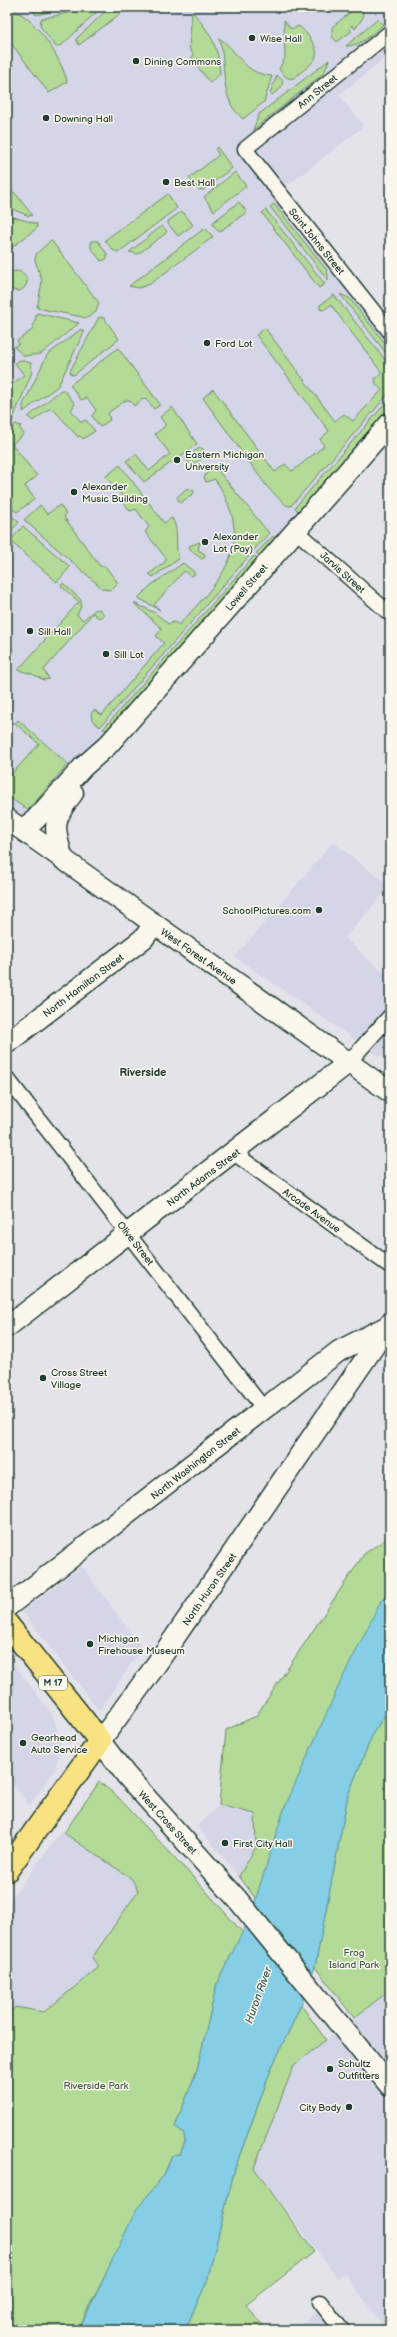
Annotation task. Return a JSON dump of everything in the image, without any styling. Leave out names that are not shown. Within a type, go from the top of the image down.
[{"type":"main road","name":"Lowell Street","points":[[63,859],[55,834],[57,816],[102,752],[390,423]]},
{"type":"main road","name":"Lowell Street","points":[[14,824],[36,820],[83,767],[102,752]]},
{"type":"main road","name":"West Forest Avenue","points":[[14,824],[390,1092]]},
{"type":"main road","name":"North Hamilton Street","points":[[7,1043],[144,938],[154,924]]},
{"type":"main road","name":"North Adams Street","points":[[7,1327],[234,1153],[348,1063]]},
{"type":"main road","name":"North Washington Street","points":[[7,1608],[339,1351],[389,1324]]},
{"type":"main road","name":"North Huron Street","points":[[7,1870],[151,1672],[389,1324]]},
{"type":"main road","name":"West Cross Street","points":[[7,1624],[130,1780],[238,1900],[335,2016],[390,2086]]},
{"type":"street","name":"Ann Street","points":[[245,149],[390,32]]},
{"type":"street","name":"Saint Johns Street","points":[[245,149],[390,332]]},
{"type":"street","name":"Jarvis Street","points":[[295,530],[390,614]]},
{"type":"street","name":"North Adams Street","points":[[348,1063],[390,1016]]},
{"type":"street","name":"Olive Street","points":[[7,1078],[264,1409]]},
{"type":"street","name":"Arcade Avenue","points":[[234,1153],[390,1266]]},
{"type":"street","points":[[320,2302],[342,2330]]},
{"type":"shaded area","name":"Eastern Michigan University","points":[[7,7],[390,7],[390,54],[339,95],[364,126],[282,190],[390,325],[390,409],[110,731],[28,822],[7,808]]},
{"type":"shaded area","points":[[333,842],[390,886],[345,938],[390,979],[390,1047],[380,1057],[235,957]]},
{"type":"shaded area","points":[[82,1566],[142,1648],[99,1711],[22,1611]]},
{"type":"shaded area","points":[[7,1655],[53,1715],[61,1745],[55,1769],[30,1806],[7,1777]]},
{"type":"shaded area","points":[[219,1805],[255,1814],[256,1847],[239,1876],[197,1826]]},
{"type":"shaded area","points":[[62,1830],[132,1879],[138,1891],[92,1958],[99,1967],[7,2041],[7,1905]]},
{"type":"shaded area","points":[[390,1990],[390,2330],[381,2330],[384,2327],[345,2274],[338,2279],[254,2168],[294,2065]]},
{"type":"shaded area","points":[[328,2304],[347,2330],[293,2330]]},
{"type":"green space","points":[[34,7],[73,7],[36,15],[32,9]]},
{"type":"green space","points":[[93,7],[102,7],[62,45],[56,47],[40,26],[41,19]]},
{"type":"green space","points":[[110,7],[129,7],[79,45],[76,39]]},
{"type":"green space","points":[[357,7],[362,10],[363,18],[355,29],[352,25],[349,28],[352,31],[337,42],[332,37],[332,27]]},
{"type":"green space","points":[[192,11],[209,33],[217,54],[220,74],[210,83],[191,58],[194,56],[189,48]]},
{"type":"green space","points":[[16,12],[32,22],[40,31],[55,53],[65,74],[67,82],[49,93],[7,38],[7,31],[10,29],[7,25],[7,15]]},
{"type":"green space","points":[[378,19],[383,25],[361,42],[351,46],[346,46]]},
{"type":"green space","points":[[284,20],[291,29],[299,26],[303,29],[309,36],[316,52],[316,57],[313,62],[294,78],[283,75],[279,69],[285,58]]},
{"type":"green space","points":[[219,38],[247,67],[262,74],[272,76],[264,102],[243,119],[233,108],[228,96]]},
{"type":"green space","points":[[329,60],[324,73],[253,130],[259,114]]},
{"type":"green space","points":[[277,75],[283,81],[281,88],[272,95],[270,93]]},
{"type":"green space","points":[[217,147],[232,168],[203,190],[198,189],[189,178],[219,155],[215,149]]},
{"type":"green space","points":[[235,172],[246,186],[214,211],[204,197]]},
{"type":"green space","points":[[9,191],[15,193],[32,215],[29,216],[7,207],[7,193]]},
{"type":"green space","points":[[168,194],[177,208],[123,249],[117,252],[113,250],[105,240]]},
{"type":"green space","points":[[239,202],[247,212],[219,232],[212,223]]},
{"type":"green space","points":[[274,204],[326,269],[328,280],[270,207]]},
{"type":"green space","points":[[266,210],[325,284],[319,288],[262,213]]},
{"type":"green space","points":[[181,212],[184,213],[193,225],[178,236],[168,224],[168,221]]},
{"type":"green space","points":[[7,215],[37,224],[37,228],[7,251]]},
{"type":"green space","points":[[162,226],[167,231],[165,234],[138,254],[129,252]]},
{"type":"green space","points":[[205,228],[213,237],[150,284],[139,288],[129,286]]},
{"type":"green space","points":[[51,240],[99,303],[96,312],[87,318],[37,308],[42,281],[35,260],[36,254]]},
{"type":"green space","points":[[91,241],[98,241],[107,254],[107,259],[101,261],[91,248]]},
{"type":"green space","points":[[17,271],[24,274],[27,281],[24,288],[17,291],[10,288],[7,281],[10,274]]},
{"type":"green space","points":[[340,294],[349,298],[390,349],[390,358]]},
{"type":"green space","points":[[334,295],[390,366],[390,392],[291,506],[287,506],[268,488],[203,398],[213,389],[275,472],[285,464],[292,471],[295,469],[324,446],[320,439],[329,431],[256,335],[265,328],[335,421],[344,414],[353,421],[382,390],[376,385],[375,379],[382,373],[331,305],[323,310],[320,309],[320,305]]},
{"type":"green space","points":[[37,313],[79,323],[41,354],[24,356],[14,347],[19,344],[17,341],[32,330]]},
{"type":"green space","points":[[99,317],[104,318],[119,339],[74,375],[71,374],[70,371]]},
{"type":"green space","points":[[81,329],[84,332],[58,386],[23,412],[23,405],[47,355]]},
{"type":"green space","points":[[118,348],[159,403],[159,406],[154,409],[147,400],[143,399],[134,406],[130,400],[126,400],[108,413],[110,420],[100,427],[92,416],[96,410],[87,398],[81,400],[70,385]]},
{"type":"green space","points":[[20,360],[31,363],[32,372],[12,421],[7,425],[7,388],[24,375],[15,363]]},
{"type":"green space","points":[[61,390],[64,390],[75,404],[71,410],[81,422],[86,420],[95,431],[83,439],[80,436],[78,437],[54,410],[49,409],[33,421],[28,417]]},
{"type":"green space","points":[[390,398],[390,407],[299,512],[295,508],[298,504]]},
{"type":"green space","points":[[172,407],[197,444],[144,482],[126,461],[136,454],[149,471],[170,454],[155,434],[164,427],[165,424],[160,417]]},
{"type":"green space","points":[[16,424],[21,426],[19,427],[24,434],[12,444],[37,476],[25,486],[35,499],[17,512],[7,505],[7,431]]},
{"type":"green space","points":[[199,448],[202,448],[206,455],[193,465],[190,464],[185,458]]},
{"type":"green space","points":[[120,465],[164,523],[172,518],[176,528],[179,559],[153,577],[149,574],[165,562],[166,558],[145,532],[149,527],[136,509],[130,511],[125,504],[126,500],[105,477]]},
{"type":"green space","points":[[216,468],[269,533],[100,727],[92,720],[91,713],[94,710],[102,715],[164,643],[156,636],[162,629],[134,603],[155,613],[168,624],[174,622],[179,625],[210,591],[230,558],[234,541],[233,523],[227,502],[215,479],[206,482],[204,477],[207,473]]},
{"type":"green space","points":[[187,488],[194,491],[193,494],[180,503],[177,497]]},
{"type":"green space","points":[[40,505],[47,514],[60,505],[66,514],[64,517],[100,566],[105,566],[118,583],[111,590],[103,589],[24,520]]},
{"type":"green space","points":[[7,512],[19,522],[7,536]]},
{"type":"green space","points":[[23,526],[70,567],[57,582],[10,541]]},
{"type":"green space","points":[[273,536],[275,538],[260,557],[256,553]]},
{"type":"green space","points":[[200,542],[198,550],[205,554],[205,557],[202,559],[191,551],[189,546]]},
{"type":"green space","points":[[254,556],[258,559],[110,730],[103,729]]},
{"type":"green space","points":[[183,563],[194,572],[194,575],[191,576],[184,571],[154,605],[160,610],[138,598],[150,586]]},
{"type":"green space","points":[[63,583],[81,600],[81,607],[77,615],[83,620],[96,609],[101,610],[104,615],[99,618],[93,613],[44,670],[49,679],[44,680],[32,674],[18,670],[79,602],[61,586]]},
{"type":"green space","points":[[18,720],[68,764],[28,810],[7,796],[7,779],[39,744],[15,723]]},
{"type":"green space","points":[[390,1536],[390,1590],[382,1599],[256,1899],[239,1876],[256,1847],[255,1814],[219,1805],[226,1730],[256,1716],[364,1554]]},
{"type":"green space","name":"Frog Island Park","points":[[390,1707],[390,1990],[354,2018],[315,1967],[348,1795],[373,1733]]},
{"type":"green space","name":"Riverside Park","points":[[99,1782],[117,1796],[243,1933],[217,1983],[197,2070],[175,2127],[184,2134],[185,2142],[180,2154],[172,2156],[164,2175],[152,2191],[89,2306],[79,2330],[7,2330],[7,2015],[15,2007],[44,2012],[99,1967],[92,1958],[138,1891],[132,1879],[64,1833]]},
{"type":"green space","points":[[301,2005],[326,2040],[294,2065],[254,2168],[314,2252],[246,2305],[267,2330],[185,2330],[207,2281],[235,2168],[272,2067]]},
{"type":"water","name":"Huron River","points":[[390,1590],[390,1707],[373,1733],[348,1795],[315,1967],[301,2005],[272,2067],[235,2168],[207,2281],[185,2330],[79,2330],[136,2210],[164,2175],[172,2156],[180,2154],[185,2142],[184,2134],[175,2127],[197,2070],[217,1983],[250,1917],[284,1809],[339,1685],[382,1599]]},
{"type":"place","name":"Wise Hall","points":[[252,38]]},
{"type":"place","name":"Dining Commons","points":[[136,61]]},
{"type":"place","name":"Downing Hall","points":[[46,118]]},
{"type":"place","name":"Best Hall","points":[[166,182]]},
{"type":"place","name":"Ford Lot","points":[[207,343]]},
{"type":"place","name":"Eastern Michigan University","points":[[177,460]]},
{"type":"place","name":"Alexander Music Building","points":[[74,492]]},
{"type":"place","name":"Alexander Lot (Pay)","points":[[205,542]]},
{"type":"place","name":"Sill Hall","points":[[30,631]]},
{"type":"place","name":"Sill Lot","points":[[106,654]]},
{"type":"place","name":"SchoolPictures.com","points":[[319,910]]},
{"type":"place","name":"Cross Street Village","points":[[43,1378]]},
{"type":"place","name":"Michigan Firehouse Museum","points":[[90,1644]]},
{"type":"place","name":"Gearhead Auto Service","points":[[23,1743]]},
{"type":"place","name":"First City Hall","points":[[225,1843]]},
{"type":"place","name":"Schultz Outfitters","points":[[330,2069]]},
{"type":"place","name":"City Body","points":[[349,2107]]},
{"type":"district","name":"Riverside","points":[[143,1072]]}]
